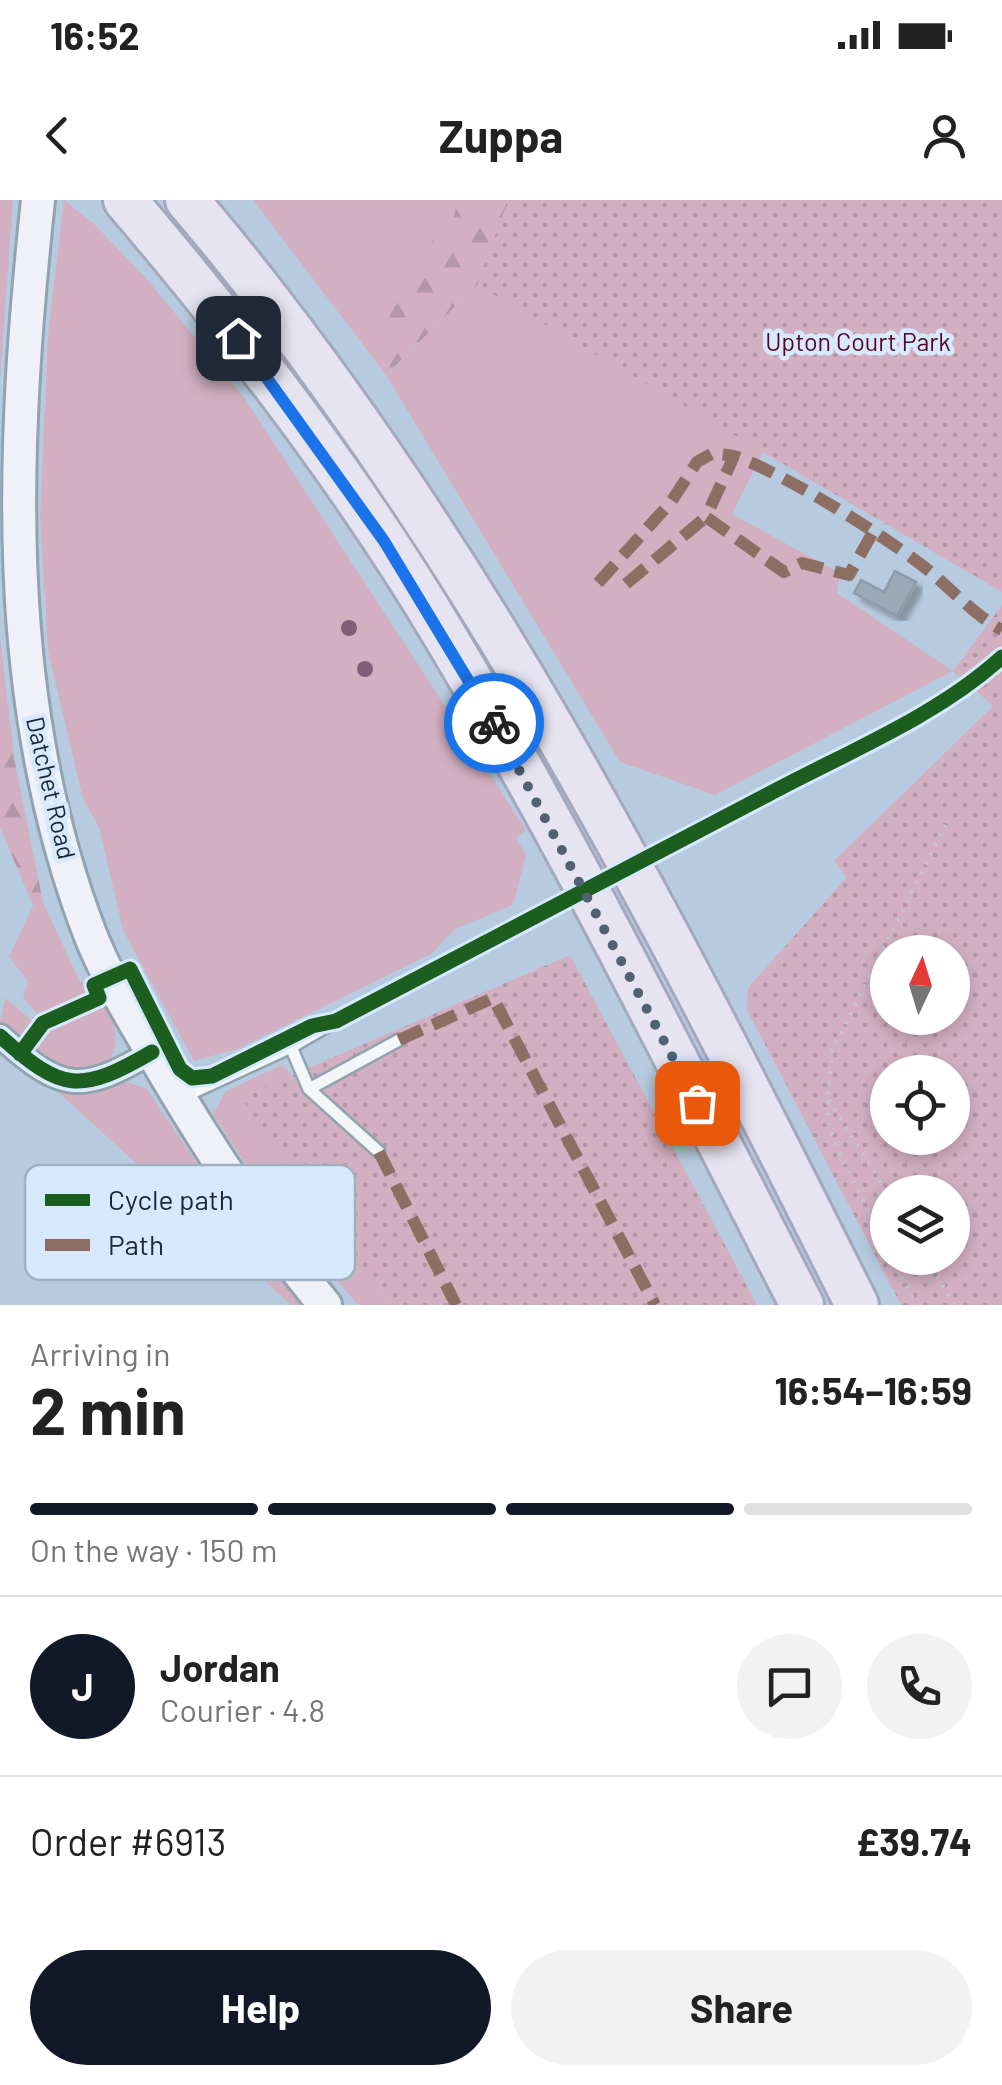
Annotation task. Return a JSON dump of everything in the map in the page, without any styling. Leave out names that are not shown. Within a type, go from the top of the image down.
[{"type":"highway","points":[[125,200],[289,406],[446,637],[548,818],[802,1305]]},
{"type":"highway","points":[[186,200],[363,424],[473,591],[658,923],[857,1305]]},
{"type":"main road","name":"Datchet Road","points":[[38,200],[17,514],[27,675],[50,802],[77,896],[110,980],[221,1165]]},
{"type":"main road","name":"Datchet Road","points":[[306,1280],[325,1305]]},
{"type":"street","points":[[0,1036],[38,1070],[72,1084],[106,1078],[152,1052]]},
{"type":"lane","points":[[179,1099],[292,1048],[336,1021]]},
{"type":"lane","points":[[309,1090],[399,1040]]},
{"type":"lane","points":[[292,1048],[309,1090],[379,1152]]},
{"type":"path","points":[[870,1213],[838,1152],[827,1120],[832,1053],[946,824]]},
{"type":"path","points":[[826,1096],[876,1175]]},
{"type":"path","points":[[901,1275],[916,1305]]},
{"type":"path","points":[[936,1275],[955,1305]]},
{"type":"green space","points":[[0,200],[13,200],[0,378]]},
{"type":"green space","points":[[64,200],[93,223],[146,278],[243,396],[526,830],[516,838],[526,855],[513,905],[455,929],[431,954],[237,1049],[194,1061],[123,930],[99,827],[83,799],[48,651],[40,518],[48,335]]},
{"type":"green space","points":[[253,200],[457,200],[453,220],[387,289],[388,374],[477,285],[763,452],[732,514],[840,573],[837,593],[953,671],[715,795],[620,762],[386,375]]},
{"type":"green space","points":[[457,200],[576,200],[547,236],[477,285],[386,375],[387,288],[453,220]]},
{"type":"green space","name":"Upton Court Park","points":[[508,200],[1002,200],[1002,592],[477,285]]},
{"type":"green space","points":[[1002,605],[1002,1305],[901,1305],[885,1275],[970,1275],[970,1175],[870,1175],[870,1246],[747,1010],[748,988],[847,877],[834,861],[993,706],[953,671]]},
{"type":"green space","points":[[0,638],[15,763],[0,714]]},
{"type":"green space","points":[[0,714],[15,763],[43,902],[33,906],[0,827]]},
{"type":"green space","points":[[43,902],[78,978],[91,993],[37,1014],[23,997],[28,981],[9,957],[33,906]]},
{"type":"green space","points":[[570,955],[757,1305],[393,1305],[355,1264],[355,1165],[287,1165],[241,1097]]},
{"type":"green space","points":[[5,998],[36,1024],[24,1043],[0,1023]]},
{"type":"green space","points":[[104,1001],[114,1026],[115,1045],[109,1060],[98,1069],[67,1070],[33,1048],[44,1027]]},
{"type":"green space","points":[[282,1065],[292,1075],[242,1097],[287,1165],[246,1165],[213,1114],[226,1091]]},
{"type":"green space","points":[[127,1082],[146,1088],[198,1165],[138,1165],[57,1091],[96,1091]]},
{"type":"green space","points":[[355,1264],[393,1305],[358,1305],[337,1280],[355,1280]]},
{"type":"green space","points":[[264,1280],[286,1280],[308,1305],[291,1305]]},
{"type":"building","points":[[895,571],[916,582],[897,616],[854,593],[861,580],[884,592]]},
{"type":"marked path","points":[[598,583],[671,502],[697,462],[713,453],[734,456]]},
{"type":"marked path","points":[[872,534],[849,575],[802,563],[784,572],[706,517],[734,456],[804,490],[883,538],[1002,630]]},
{"type":"marked path","points":[[626,584],[706,517]]},
{"type":"marked path","points":[[399,1040],[493,998],[655,1305]]},
{"type":"marked path","points":[[379,1152],[456,1305]]},
{"type":"cycle path","points":[[20,1054],[43,1023],[99,998],[94,985],[130,969],[180,1069],[192,1078],[212,1076],[312,1026],[336,1021],[889,733],[948,698],[1002,657]]},
{"type":"cycle path","points":[[0,1036],[40,1068],[72,1081],[107,1075],[152,1052]]},
{"type":"way so far","points":[[494,723],[697,1103]]},
{"type":"route","points":[[238,338],[321,448],[384,541],[446,637],[494,723]]}]
